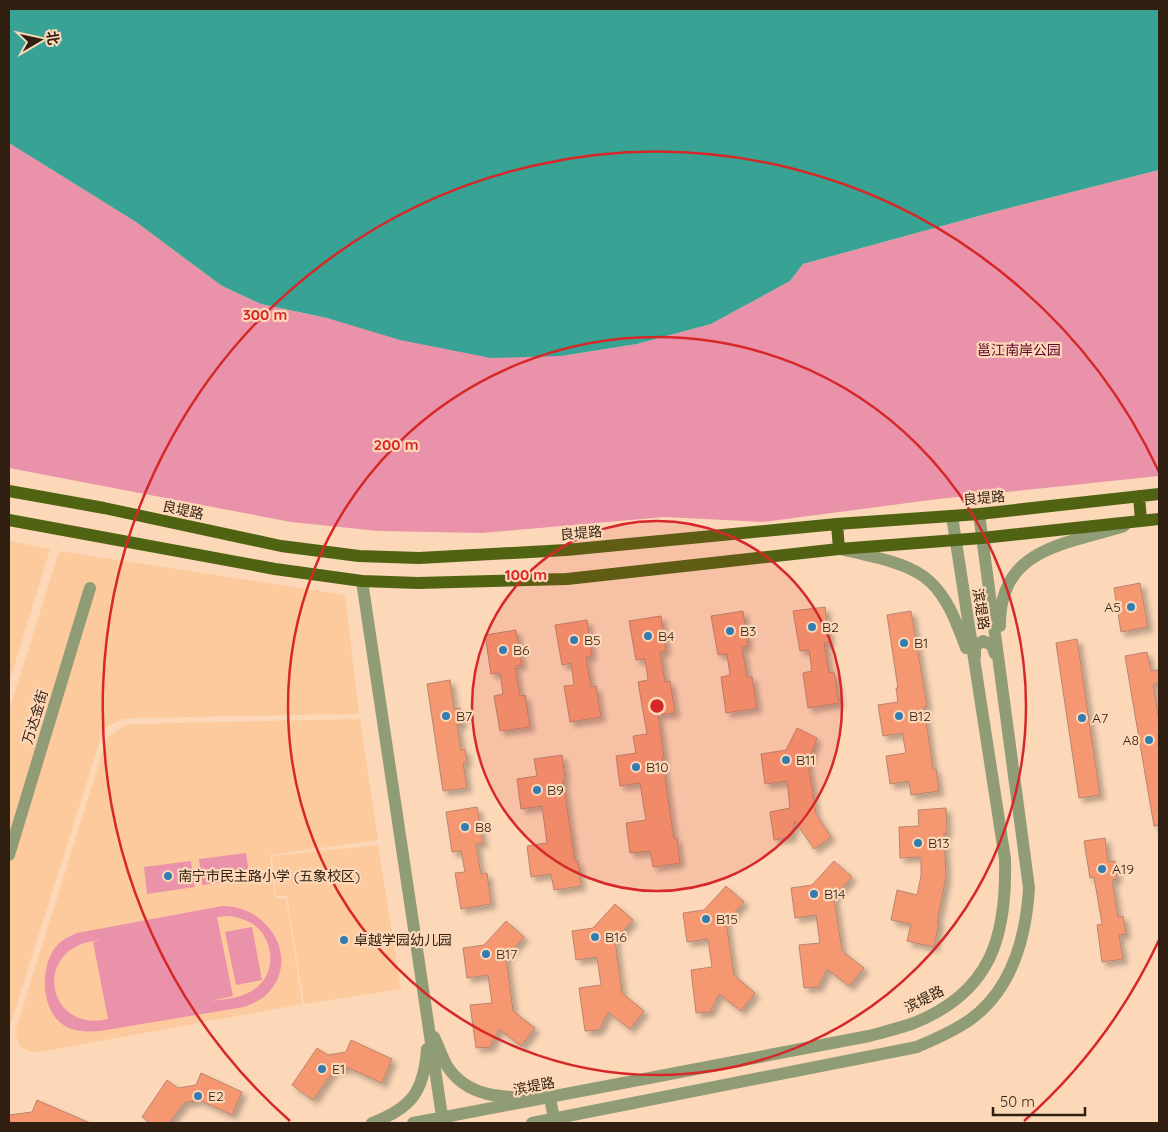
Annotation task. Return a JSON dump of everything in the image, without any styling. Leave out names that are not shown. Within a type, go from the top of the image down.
[{"type":"main road","name":"良堤路","points":[[9,491],[104,508],[281,546],[359,556],[419,558],[566,550],[837,524],[979,514],[1159,494]]},
{"type":"main road","points":[[1139,496],[1141,521]]},
{"type":"main road","points":[[9,520],[275,570],[362,581],[418,583],[567,579],[839,549],[982,538],[1159,519]]},
{"type":"main road","points":[[837,524],[839,549]]},
{"type":"street","name":"滨堤路","points":[[532,1123],[917,1047],[942,1036],[972,1019],[990,1000],[1006,978],[1019,952],[1027,922],[1028,880],[979,514]]},
{"type":"street","name":"滨堤路","points":[[413,1123],[443,1121],[550,1098],[869,1036],[913,1023],[936,1012],[956,1000],[972,984],[987,964],[998,942],[1003,920],[1006,888],[1005,859],[952,516]]},
{"type":"street","points":[[1000,674],[1000,613],[1003,592],[1017,568],[1040,552],[1141,521]]},
{"type":"street","points":[[839,549],[895,561],[914,570],[935,584],[950,608],[976,677]]},
{"type":"street","points":[[362,581],[443,1121]]},
{"type":"street","name":"万达金街","points":[[9,855],[90,588]]},
{"type":"street","points":[[976,677],[974,649],[983,641],[992,645],[1000,674]]},
{"type":"street","points":[[428,1024],[447,1065],[467,1087],[495,1097],[550,1098],[554,1119]]},
{"type":"street","points":[[372,1123],[401,1109],[420,1087],[425,1071],[428,1024]]},
{"type":"shaded area","points":[[9,541],[50,549],[9,683]]},
{"type":"shaded area","points":[[59,551],[345,595],[359,714],[134,718],[123,719],[107,727],[102,734],[9,1029],[9,712]]},
{"type":"shaded area","name":"南宁市民主路小学 (五象校区)","points":[[360,719],[378,840],[270,855],[275,898],[286,898],[302,1004],[40,1052],[31,1052],[21,1047],[17,1040],[16,1029],[107,738],[122,727],[133,724]]},
{"type":"shaded area","name":"卓越学园幼儿园","points":[[378,845],[401,989],[304,1004],[287,896],[276,896],[272,856]]},
{"type":"green space","name":"邕江南岸公园","points":[[9,143],[136,222],[222,286],[261,304],[327,318],[561,356],[637,344],[711,324],[790,281],[803,264],[986,214],[1159,170],[1159,476],[938,499],[763,522],[665,517],[482,533],[379,531],[291,522],[9,468]]},
{"type":"green space","points":[[246,853],[250,879],[202,885],[199,859]]},
{"type":"green space","points":[[191,861],[195,887],[147,894],[144,867]]},
{"type":"green space","points":[[222,906],[239,908],[254,915],[266,925],[275,938],[280,952],[281,967],[276,982],[265,996],[244,1007],[100,1031],[80,1031],[66,1027],[55,1017],[50,1008],[45,987],[45,977],[50,956],[62,941],[77,933]],"holes":[[[231,916],[253,924],[260,930],[269,947],[270,965],[263,981],[256,988],[235,998],[211,1001],[233,996],[217,917]],[[101,940],[93,942],[108,1019],[87,1020],[71,1014],[60,1002],[55,987],[56,971],[63,957],[78,945]]]},
{"type":"green space","points":[[252,927],[262,980],[236,985],[225,932]]},
{"type":"water","points":[[9,9],[1159,9],[1159,170],[986,214],[803,264],[790,281],[711,324],[637,344],[561,356],[491,358],[400,340],[327,318],[261,304],[222,286],[136,222],[9,143]]},
{"type":"building","name":"A5","points":[[1140,583],[1148,627],[1121,632],[1114,588]]},
{"type":"building","points":[[825,607],[830,642],[824,643],[829,673],[834,672],[839,703],[808,708],[803,673],[812,671],[809,650],[800,651],[793,611]]},
{"type":"building","points":[[743,611],[748,646],[742,647],[747,677],[752,677],[757,708],[726,713],[721,677],[730,675],[727,654],[718,655],[711,616]]},
{"type":"building","points":[[911,611],[927,706],[924,707],[933,769],[936,769],[939,791],[911,795],[909,781],[890,784],[886,756],[906,753],[903,733],[883,736],[878,705],[898,702],[896,688],[898,688],[887,615]]},
{"type":"building","points":[[661,616],[666,651],[660,652],[665,682],[670,681],[675,713],[658,715],[674,839],[677,838],[680,863],[653,867],[650,851],[630,853],[626,823],[646,820],[640,783],[620,786],[616,756],[636,753],[633,736],[647,734],[638,682],[648,680],[645,659],[636,660],[629,621]]},
{"type":"building","points":[[587,620],[592,656],[586,657],[591,687],[596,686],[601,717],[570,722],[564,686],[574,685],[571,663],[562,665],[555,625]]},
{"type":"building","points":[[516,630],[522,665],[515,666],[520,696],[525,695],[530,727],[500,731],[494,696],[503,694],[500,673],[491,674],[485,635]]},
{"type":"building","points":[[1077,639],[1100,795],[1079,798],[1056,643]]},
{"type":"building","points":[[1147,652],[1151,671],[1158,670],[1159,678],[1159,683],[1153,684],[1159,721],[1159,825],[1154,826],[1125,656]]},
{"type":"building","points":[[450,680],[454,709],[460,708],[462,724],[457,725],[461,750],[465,749],[467,762],[463,763],[467,788],[443,791],[427,684]]},
{"type":"building","points":[[797,728],[817,738],[808,763],[816,814],[831,837],[814,849],[795,821],[791,837],[774,840],[770,812],[790,808],[787,781],[765,784],[761,754],[786,750]]},
{"type":"building","points":[[562,755],[565,780],[563,780],[575,862],[578,861],[581,886],[554,890],[551,874],[531,877],[527,846],[547,843],[542,806],[521,809],[517,779],[537,776],[534,759]]},
{"type":"building","points":[[477,807],[483,843],[476,844],[481,874],[487,873],[491,904],[461,909],[455,873],[465,872],[461,851],[452,852],[446,812]]},
{"type":"building","points":[[946,808],[947,833],[944,834],[946,877],[934,947],[907,941],[911,924],[891,920],[897,890],[917,895],[921,876],[921,857],[900,858],[899,827],[919,826],[918,810]]},
{"type":"building","points":[[1105,838],[1108,862],[1115,861],[1117,879],[1112,880],[1118,917],[1123,916],[1126,934],[1119,935],[1123,959],[1102,962],[1097,925],[1102,924],[1094,877],[1090,878],[1084,841]]},
{"type":"building","points":[[834,861],[852,877],[834,897],[842,951],[864,968],[849,986],[827,969],[818,987],[804,988],[799,945],[820,943],[816,915],[795,918],[791,888],[812,885]]},
{"type":"building","points":[[726,886],[744,902],[726,922],[734,975],[755,993],[741,1011],[719,994],[710,1012],[696,1013],[691,970],[712,967],[708,939],[687,942],[683,913],[704,910]]},
{"type":"building","points":[[615,904],[633,920],[615,940],[622,993],[644,1011],[630,1029],[608,1012],[599,1030],[585,1031],[579,988],[601,985],[597,957],[576,960],[572,931],[593,928]]},
{"type":"building","points":[[506,921],[524,937],[506,957],[513,1011],[535,1028],[521,1046],[499,1029],[490,1047],[476,1048],[470,1005],[492,1003],[488,975],[467,978],[463,948],[484,945]]},
{"type":"building","name":"E1","points":[[351,1040],[392,1059],[382,1083],[349,1068],[334,1070],[313,1100],[292,1085],[317,1048],[328,1055],[346,1052]]},
{"type":"building","name":"E2","points":[[201,1073],[242,1092],[232,1115],[199,1100],[184,1103],[169,1123],[150,1123],[142,1117],[167,1080],[178,1088],[196,1085]]},
{"type":"building","points":[[37,1100],[90,1123],[9,1123],[9,1115],[32,1112]]},
{"type":"place","name":"A5","points":[[1131,607]]},
{"type":"place","name":"B2","points":[[812,627]]},
{"type":"place","name":"B3","points":[[730,631]]},
{"type":"place","name":"B4","points":[[648,636]]},
{"type":"place","name":"B5","points":[[574,640]]},
{"type":"place","name":"B1","points":[[904,643]]},
{"type":"place","name":"B6","points":[[503,650]]},
{"type":"place","name":"B7","points":[[446,716]]},
{"type":"place","name":"B12","points":[[899,716]]},
{"type":"place","name":"A7","points":[[1082,718]]},
{"type":"place","name":"A8","points":[[1149,740]]},
{"type":"place","name":"B11","points":[[786,760]]},
{"type":"place","name":"B10","points":[[636,767]]},
{"type":"place","name":"B9","points":[[537,790]]},
{"type":"place","name":"B8","points":[[465,827]]},
{"type":"place","name":"B13","points":[[918,843]]},
{"type":"place","name":"A19","points":[[1102,869]]},
{"type":"place","name":"南宁市民主路小学 (五象校区)","points":[[168,876]]},
{"type":"place","name":"B14","points":[[814,894]]},
{"type":"place","name":"B15","points":[[706,919]]},
{"type":"place","name":"B16","points":[[595,937]]},
{"type":"place","name":"卓越学园幼儿园","points":[[344,940]]},
{"type":"place","name":"B17","points":[[486,954]]},
{"type":"place","name":"E1","points":[[322,1069]]},
{"type":"place","name":"E2","points":[[198,1096]]}]
